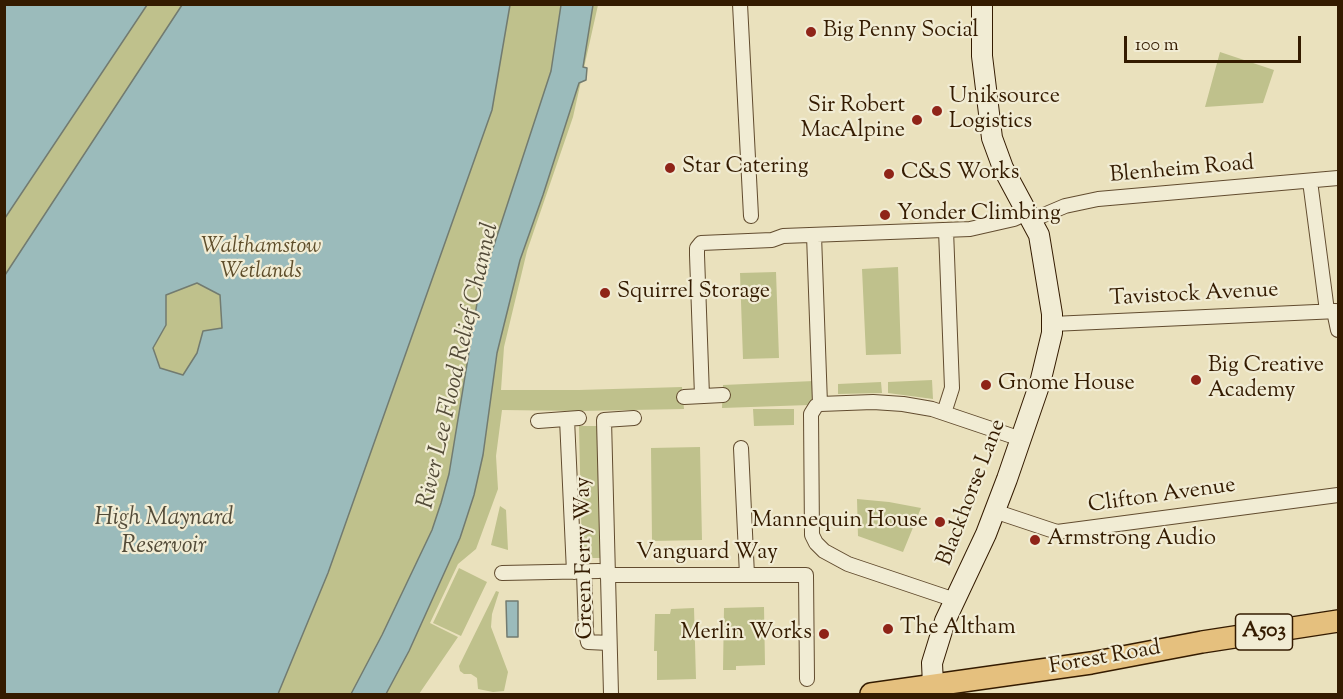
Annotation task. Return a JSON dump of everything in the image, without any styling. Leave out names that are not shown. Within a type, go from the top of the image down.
[{"type":"main road","name":"Blackhorse Lane","points":[[934,690],[933,659],[945,621],[961,590],[1021,440],[1040,383],[1050,345],[1052,324],[1046,268],[1039,235],[1003,168],[992,138],[982,56],[982,4]]},
{"type":"main road","name":"Forest Road","points":[[871,694],[934,690],[1202,642],[1338,621]]},
{"type":"street","points":[[740,4],[751,216]]},
{"type":"street","name":"Blenheim Road","points":[[702,396],[697,248],[701,243],[772,240],[783,236],[970,229],[1098,199],[1338,178]]},
{"type":"street","points":[[1310,181],[1338,330]]},
{"type":"street","points":[[944,413],[952,388],[945,230]]},
{"type":"street","points":[[814,235],[820,404]]},
{"type":"street","name":"Tavistock Avenue","points":[[1052,324],[1333,311]]},
{"type":"street","points":[[684,397],[723,395]]},
{"type":"street","points":[[955,600],[848,564],[824,551],[816,543],[812,535],[809,422],[813,410],[820,404],[885,402],[932,409],[1021,440]]},
{"type":"street","points":[[538,421],[573,418],[579,572],[586,632],[588,642],[609,643]]},
{"type":"street","name":"Green Ferry Way","points":[[611,694],[603,573],[604,420],[634,418]]},
{"type":"street","points":[[741,448],[747,575]]},
{"type":"street","name":"Clifton Avenue","points":[[994,511],[1057,532],[1338,495]]},
{"type":"street","name":"Vanguard Way","points":[[502,573],[806,575],[807,680]]},
{"type":"green space","name":"High Maynard Reservoir","points":[[4,5],[598,5],[573,117],[527,251],[504,347],[501,390],[682,387],[684,409],[502,410],[496,456],[498,489],[476,549],[458,564],[430,623],[458,637],[419,694],[5,694]]},
{"type":"green space","points":[[1220,52],[1274,70],[1263,103],[1205,107]]},
{"type":"green space","points":[[898,267],[901,354],[866,355],[862,269]]},
{"type":"green space","points":[[776,272],[779,358],[743,359],[740,273]]},
{"type":"green space","points":[[932,380],[933,399],[888,393],[888,382]]},
{"type":"green space","points":[[814,381],[813,399],[809,405],[722,408],[723,385]]},
{"type":"green space","points":[[881,382],[882,393],[838,394],[838,384]]},
{"type":"green space","points":[[753,409],[794,409],[794,425],[754,426]]},
{"type":"green space","points":[[579,426],[597,426],[600,558],[582,558]]},
{"type":"green space","points":[[700,447],[702,540],[652,541],[651,448]]},
{"type":"green space","points":[[857,499],[921,508],[903,552],[858,536]]},
{"type":"green space","points":[[500,506],[506,510],[508,550],[491,545]]},
{"type":"green space","points":[[459,568],[487,582],[461,636],[433,623]]},
{"type":"green space","points":[[496,591],[499,592],[492,614],[491,627],[508,672],[504,691],[493,692],[478,689],[477,678],[471,674],[464,674],[460,671],[459,666]]},
{"type":"green space","points":[[764,607],[765,665],[736,666],[736,670],[723,670],[724,608]]},
{"type":"green space","points":[[694,608],[696,679],[657,680],[657,651],[654,651],[655,614],[670,614],[671,609]]},
{"type":"water","points":[[4,5],[147,5],[5,218]]},
{"type":"water","name":"High Maynard Reservoir","points":[[182,5],[510,5],[492,110],[328,573],[278,694],[5,694],[5,275]],"holes":[[[197,283],[220,295],[222,328],[203,331],[197,353],[183,375],[160,368],[153,348],[166,325],[166,295]]]},
{"type":"water","points":[[561,5],[593,5],[583,67],[587,68],[586,80],[579,83],[520,260],[497,353],[483,455],[474,495],[460,538],[409,651],[386,694],[351,694],[432,530],[441,503],[449,474],[479,291],[551,71]]},
{"type":"water","points":[[506,601],[518,601],[518,637],[507,637]]},
{"type":"place","name":"Big Penny Social","points":[[811,32]]},
{"type":"place","name":"Uniksource Logistics","points":[[937,111]]},
{"type":"place","name":"Sir Robert MacAlpine","points":[[917,120]]},
{"type":"place","name":"Star Catering","points":[[670,168]]},
{"type":"place","name":"C&S Works","points":[[889,174]]},
{"type":"place","name":"Yonder Climbing","points":[[885,215]]},
{"type":"place","name":"Squirrel Storage","points":[[605,293]]},
{"type":"place","name":"Big Creative Academy","points":[[1196,380]]},
{"type":"place","name":"Gnome House","points":[[986,385]]},
{"type":"place","name":"Mannequin House","points":[[940,522]]},
{"type":"place","name":"Armstrong Audio","points":[[1035,540]]},
{"type":"place","name":"The Altham","points":[[888,629]]},
{"type":"place","name":"Merlin Works","points":[[824,634]]},
{"type":"park label","name":"Walthamstow Wetlands","points":[[261,260]]},
{"type":"water label","name":"River Lee Flood Relief Channel","points":[[460,366]]}]
